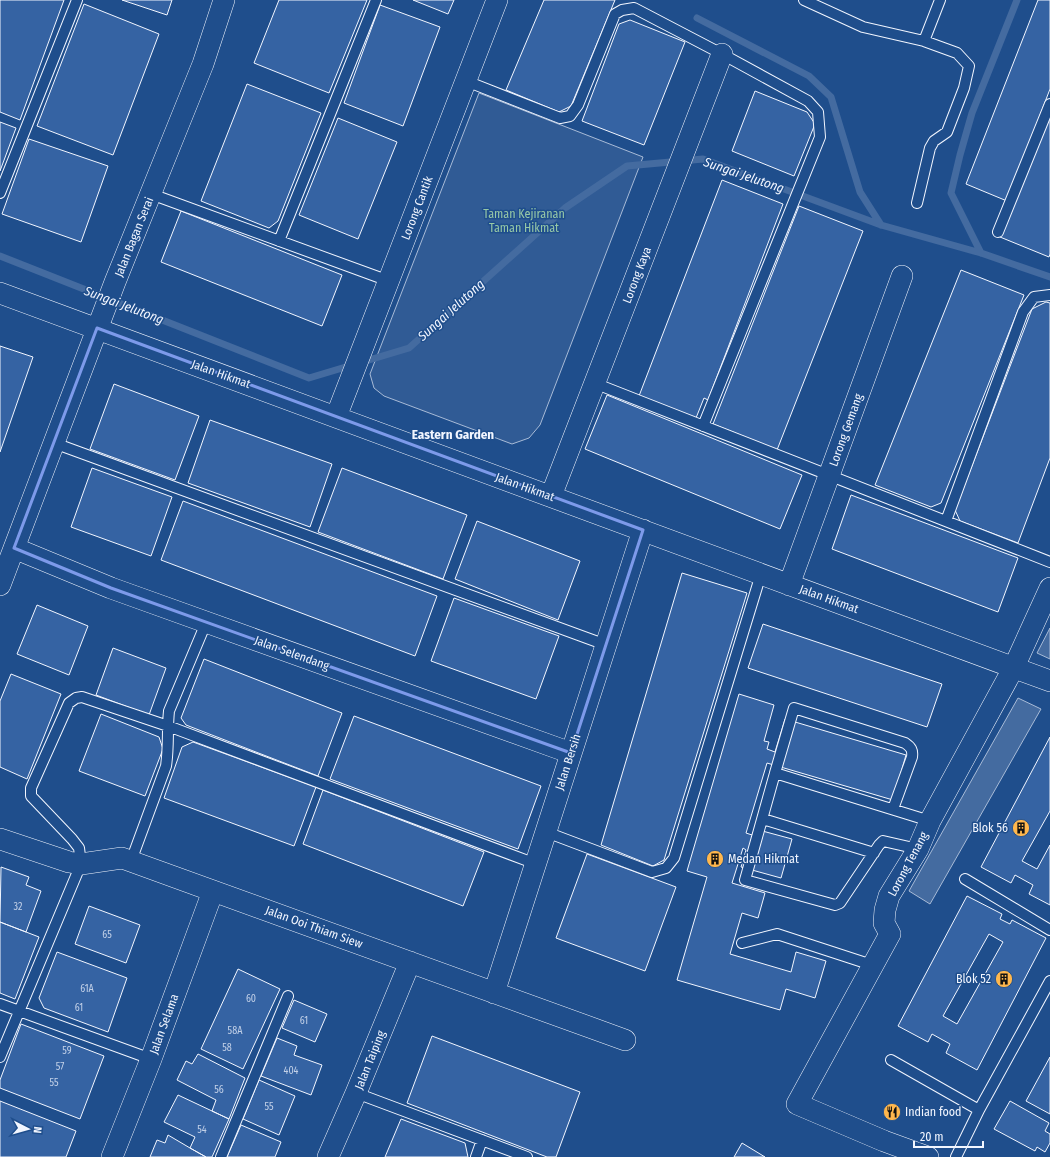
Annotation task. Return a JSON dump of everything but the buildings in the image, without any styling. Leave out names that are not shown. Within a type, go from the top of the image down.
[{"type":"street","name":"Jalan Bagan Serai","points":[[0,586],[115,282],[204,64],[224,0]]},
{"type":"street","name":"Lorong Cantik","points":[[336,417],[497,0]]},
{"type":"street","name":"Lorong Kaya","points":[[551,496],[722,54]]},
{"type":"street","name":"Lorong Gemang","points":[[789,585],[902,276]]},
{"type":"street","name":"Jalan Hikmat","points":[[0,293],[99,325],[336,417],[1050,681]]},
{"type":"street","name":"Jalan Bersih","points":[[494,993],[642,530]]},
{"type":"street","name":"Jalan Selendang","points":[[14,548],[111,588],[206,623],[571,753]]},
{"type":"street","name":"Lorong Tenang","points":[[880,1149],[797,1104],[890,934],[884,923],[885,910],[890,896],[918,849],[930,821],[1022,670],[1050,588]]},
{"type":"street","name":"Jalan Ooi Thiam Siew","points":[[0,839],[69,862],[81,864],[122,858],[625,1040]]},
{"type":"street","name":"Jalan Selama","points":[[112,1157],[151,1059],[213,891]]},
{"type":"street","name":"Jalan Taiping","points":[[328,1157],[410,962]]},
{"type":"street","points":[[880,1149],[928,1157]]},
{"type":"lane","points":[[0,193],[76,0]]},
{"type":"lane","points":[[278,241],[376,0]]},
{"type":"lane","points":[[804,0],[863,27],[924,41],[957,53],[969,66],[964,88],[947,132],[934,141],[930,148],[917,203]]},
{"type":"lane","points":[[924,41],[940,0]]},
{"type":"lane","points":[[466,81],[560,118],[570,116],[578,105],[615,14],[622,10],[634,8],[808,101],[818,112],[820,137],[802,178],[790,212],[703,426]]},
{"type":"lane","points":[[998,232],[1050,104]]},
{"type":"lane","points":[[151,194],[389,281]]},
{"type":"lane","points":[[946,521],[1023,312],[1034,297],[1050,295]]},
{"type":"lane","points":[[594,383],[1050,562]]},
{"type":"lane","points":[[54,444],[606,644]]},
{"type":"lane","points":[[546,832],[652,872],[666,868],[674,858],[762,574]]},
{"type":"lane","points":[[131,861],[166,766],[169,711],[206,623]]},
{"type":"lane","points":[[0,1057],[81,864],[79,848],[32,796],[31,788],[69,703],[76,698],[82,697],[168,726],[536,864]]},
{"type":"lane","points":[[892,809],[912,757],[910,746],[905,743],[794,708],[745,880],[835,905],[840,902],[883,841],[918,849]]},
{"type":"lane","points":[[776,773],[930,821]]},
{"type":"lane","points":[[762,819],[874,853]]},
{"type":"lane","points":[[965,879],[1050,930]]},
{"type":"lane","points":[[742,943],[777,934],[872,965]]},
{"type":"lane","points":[[956,1157],[979,1110],[1050,981]]},
{"type":"lane","points":[[221,1157],[288,996]]},
{"type":"lane","points":[[0,1004],[151,1059]]},
{"type":"lane","points":[[891,1060],[979,1110]]},
{"type":"lane","points":[[356,1093],[527,1157]]},
{"type":"lane","points":[[476,1157],[482,1140]]},
{"type":"highlighted area","points":[[97,328],[643,530],[571,753],[111,588],[14,548]]},
{"type":"green space","name":"Taman Kejiranan Taman Hikmat","points":[[479,93],[643,157],[540,425],[529,438],[512,444],[384,396],[374,388],[370,374]]},
{"type":"shaded area","points":[[1050,628],[1050,659],[1037,653]]},
{"type":"shaded area","points":[[1018,698],[1041,709],[930,904],[909,891]]},
{"type":"waterway","points":[[981,253],[951,193],[972,113],[1017,0]]},
{"type":"waterway","name":"Sungai Jelutong","points":[[697,18],[809,76],[831,97],[860,192],[881,225]]},
{"type":"waterway","name":"Sungai Jelutong","points":[[0,256],[309,378],[409,348],[565,208],[627,166],[703,159],[881,225],[981,253],[1050,277]]},
{"type":"place","name":"Blok 56","points":[[1021,828]]},
{"type":"place","name":"Medan Hikmat","points":[[715,859]]},
{"type":"place","name":"Blok 52","points":[[1004,979]]},
{"type":"place","name":"Indian food","points":[[892,1112]]},
{"type":"district","name":"Eastern Garden","points":[[453,434]]}]
